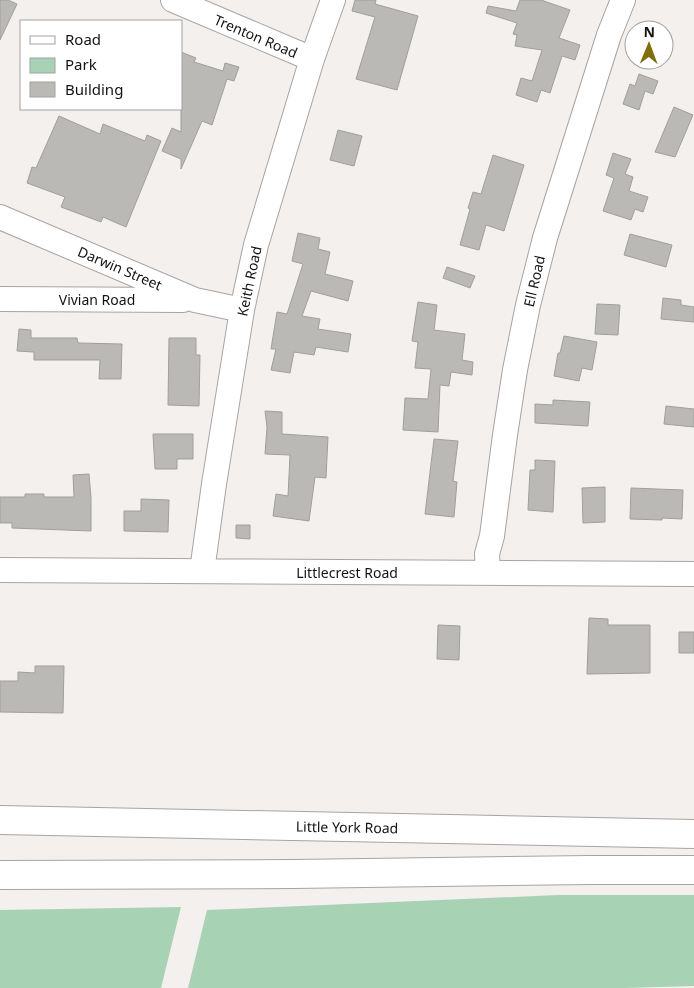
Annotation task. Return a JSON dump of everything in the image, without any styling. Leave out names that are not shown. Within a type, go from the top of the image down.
[{"type":"main road","name":"Little York Road","points":[[0,820],[694,834]]},
{"type":"main road","points":[[0,875],[694,870]]},
{"type":"street","name":"Trenton Road","points":[[173,0],[312,59]]},
{"type":"street","name":"Keith Road","points":[[202,571],[242,310],[256,245],[312,59],[333,0]]},
{"type":"street","name":"Ell Road","points":[[488,572],[487,554],[492,536],[506,426],[528,305],[545,238],[609,35],[623,0]]},
{"type":"street","name":"Darwin Street","points":[[0,217],[195,300],[242,310]]},
{"type":"street","name":"Vivian Road","points":[[0,298],[195,300]]},
{"type":"street","name":"Littlecrest Road","points":[[0,570],[694,574]]},
{"type":"green space","points":[[558,895],[694,895],[694,986],[626,988],[188,988],[207,910]]},
{"type":"green space","points":[[181,907],[161,988],[0,988],[0,910]]},
{"type":"building","points":[[0,0],[8,0],[17,4],[0,40]]},
{"type":"building","points":[[355,0],[376,0],[375,4],[418,16],[397,90],[356,79],[375,17],[352,11]]},
{"type":"building","points":[[520,0],[541,0],[570,10],[559,38],[580,45],[575,60],[562,56],[550,93],[541,90],[537,102],[516,95],[521,78],[532,81],[542,50],[515,46],[517,35],[513,34],[517,23],[486,13],[488,6],[516,11]]},
{"type":"building","points":[[182,52],[196,58],[194,62],[223,71],[225,63],[239,67],[234,81],[227,79],[212,125],[202,121],[181,169],[181,159],[162,151],[172,128],[181,132]]},
{"type":"building","points":[[639,74],[658,81],[653,94],[645,91],[639,110],[623,104],[630,84],[635,86]]},
{"type":"building","points":[[674,107],[693,115],[675,157],[655,152]]},
{"type":"building","points":[[59,116],[100,134],[103,124],[145,141],[147,135],[161,141],[126,227],[103,217],[101,222],[61,207],[65,197],[27,183],[32,167],[36,168]]},
{"type":"building","points":[[338,130],[362,136],[354,166],[330,160]]},
{"type":"building","points":[[613,153],[631,159],[625,174],[633,177],[629,191],[648,197],[643,212],[635,209],[631,220],[603,211],[614,178],[606,175]]},
{"type":"building","points":[[493,155],[524,165],[504,231],[486,225],[479,250],[460,245],[473,192],[481,194]]},
{"type":"building","points":[[298,233],[320,238],[318,249],[330,252],[325,274],[353,281],[348,301],[311,291],[302,316],[320,319],[318,329],[351,334],[348,352],[316,347],[314,355],[294,352],[290,373],[271,370],[276,349],[271,349],[277,312],[287,314],[303,264],[292,261]]},
{"type":"building","points":[[630,234],[672,245],[666,267],[624,255]]},
{"type":"building","points":[[447,267],[475,276],[470,288],[443,278]]},
{"type":"building","points":[[663,298],[681,300],[681,305],[694,307],[694,322],[661,319]]},
{"type":"building","points":[[418,302],[437,305],[434,330],[465,334],[462,360],[473,362],[472,375],[451,372],[449,386],[440,385],[438,432],[403,430],[405,398],[428,399],[431,369],[415,368],[418,342],[412,341]]},
{"type":"building","points":[[597,304],[620,305],[618,335],[595,334]]},
{"type":"building","points":[[19,329],[31,330],[31,338],[77,338],[78,343],[122,344],[121,379],[99,379],[100,360],[34,360],[34,352],[17,351]]},
{"type":"building","points":[[564,336],[597,342],[592,370],[582,368],[579,381],[554,376],[558,353],[560,353]]},
{"type":"building","points":[[169,338],[196,338],[196,355],[200,355],[199,406],[168,405]]},
{"type":"building","points":[[553,400],[590,402],[588,426],[535,423],[535,404],[553,405]]},
{"type":"building","points":[[666,406],[694,409],[694,427],[664,424]]},
{"type":"building","points":[[265,411],[282,412],[282,434],[328,437],[326,478],[315,477],[309,521],[273,516],[276,494],[288,496],[290,455],[265,454],[267,427]]},
{"type":"building","points":[[153,434],[193,434],[193,459],[177,459],[177,469],[155,469]]},
{"type":"building","points":[[434,439],[458,441],[453,481],[457,482],[454,517],[425,514]]},
{"type":"building","points":[[535,460],[555,461],[553,512],[528,510],[530,470],[535,470]]},
{"type":"building","points":[[89,474],[91,531],[12,528],[12,523],[0,523],[0,497],[25,497],[25,494],[44,494],[44,497],[74,497],[73,475]]},
{"type":"building","points":[[605,487],[605,522],[583,523],[582,488]]},
{"type":"building","points":[[631,488],[683,490],[682,519],[630,519]]},
{"type":"building","points":[[141,499],[169,500],[168,532],[124,531],[124,511],[141,511]]},
{"type":"building","points":[[236,525],[250,525],[250,539],[236,538]]},
{"type":"building","points":[[589,618],[608,619],[608,625],[650,625],[650,673],[587,674]]},
{"type":"building","points":[[438,625],[460,626],[459,660],[437,659]]},
{"type":"building","points":[[679,632],[694,632],[694,653],[679,653]]},
{"type":"building","points":[[35,666],[64,666],[63,713],[0,712],[0,681],[18,681],[18,672],[35,673]]}]
